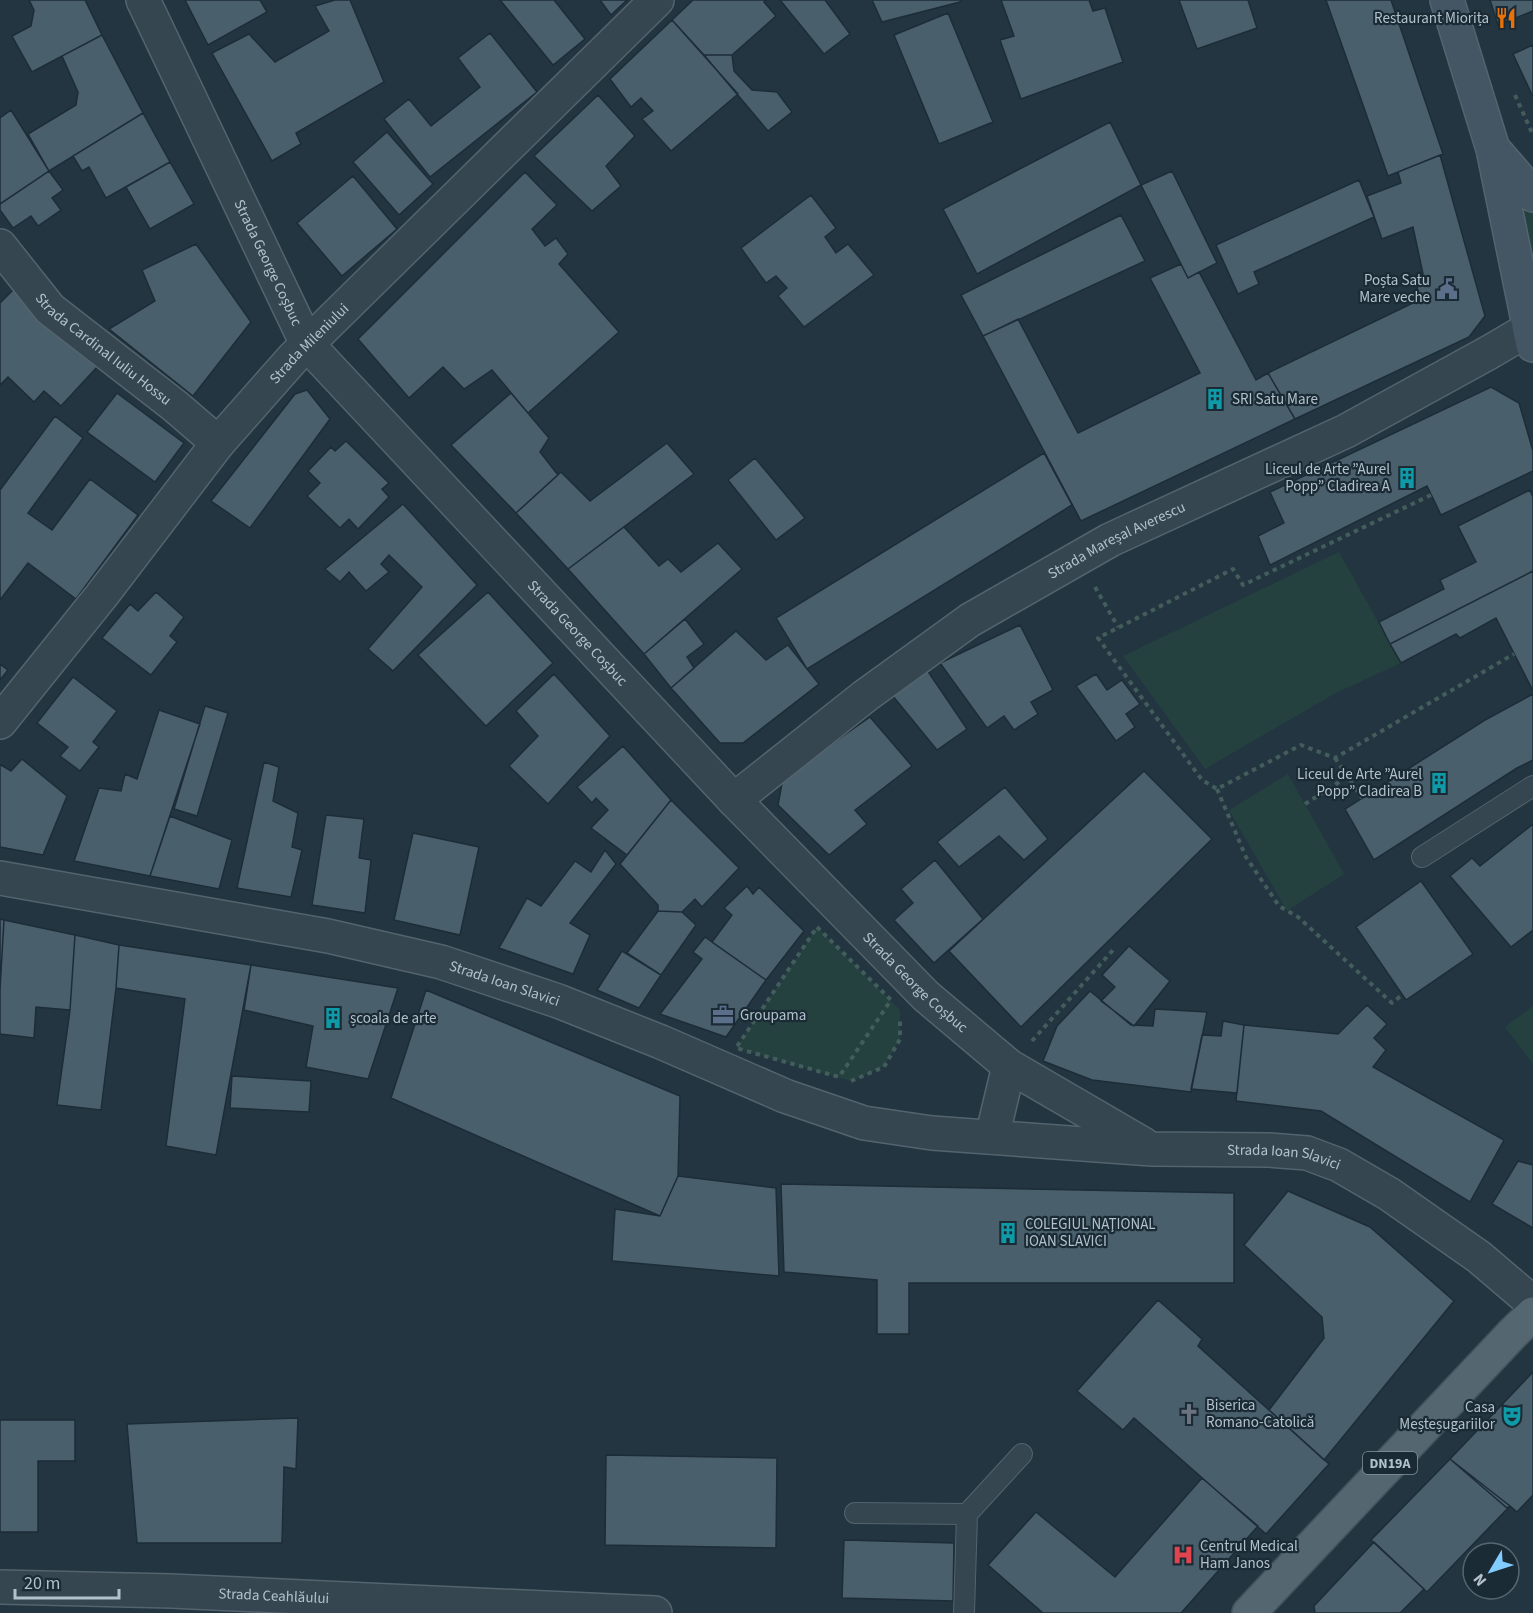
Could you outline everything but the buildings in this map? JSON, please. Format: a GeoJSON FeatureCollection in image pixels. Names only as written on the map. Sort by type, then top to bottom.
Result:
{"type":"FeatureCollection","features":[{"type":"Feature","properties":{"kind":"main road","name":"DN19A"},"geometry":{"type":"LineString","coordinates":[[1249,1613],[1533,1314]]}},
{"type":"Feature","properties":{"kind":"street","name":"Strada George Coșbuc"},"geometry":{"type":"LineString","coordinates":[[142,0],[307,345],[734,800],[926,996],[1009,1066],[1152,1149]]}},
{"type":"Feature","properties":{"kind":"street","name":"Strada Mileniului"},"geometry":{"type":"LineString","coordinates":[[0,722],[102,595],[218,444],[307,345],[657,0]]}},
{"type":"Feature","properties":{"kind":"street"},"geometry":{"type":"LineString","coordinates":[[1447,0],[1493,149],[1532,329]]}},
{"type":"Feature","properties":{"kind":"street"},"geometry":{"type":"LineString","coordinates":[[1493,149],[1533,195]]}},
{"type":"Feature","properties":{"kind":"street","name":"Strada Cardinal Iuliu Hossu"},"geometry":{"type":"LineString","coordinates":[[0,246],[50,309],[175,406],[218,444]]}},
{"type":"Feature","properties":{"kind":"street","name":"Strada Mareșal Averescu"},"geometry":{"type":"LineString","coordinates":[[734,800],[865,696],[970,620],[1110,540],[1346,430],[1532,329]]}},
{"type":"Feature","properties":{"kind":"street","name":"Strada Ioan Slavici"},"geometry":{"type":"LineString","coordinates":[[0,878],[328,936],[441,962],[558,1001],[661,1042],[785,1096],[864,1123],[933,1134],[1152,1149],[1269,1150],[1307,1153],[1339,1165],[1389,1194],[1479,1257],[1533,1303]]}},
{"type":"Feature","properties":{"kind":"street"},"geometry":{"type":"LineString","coordinates":[[992,1137],[1009,1066]]}},
{"type":"Feature","properties":{"kind":"street","name":"Strada Ceahlăului"},"geometry":{"type":"LineString","coordinates":[[0,1587],[183,1592],[656,1613]]}},
{"type":"Feature","properties":{"kind":"lane"},"geometry":{"type":"LineString","coordinates":[[1422,857],[1533,786]]}},
{"type":"Feature","properties":{"kind":"lane"},"geometry":{"type":"LineString","coordinates":[[964,1613],[967,1514],[1023,1454]]}},
{"type":"Feature","properties":{"kind":"lane"},"geometry":{"type":"LineString","coordinates":[[855,1513],[967,1514]]}},
{"type":"Feature","properties":{"kind":"path"},"geometry":{"type":"LineString","coordinates":[[1402,994],[1392,1003],[1298,917],[1279,906],[1246,857],[1217,789],[1202,780],[1098,638],[1233,569],[1243,585],[1431,495]]}},
{"type":"Feature","properties":{"kind":"path"},"geometry":{"type":"LineString","coordinates":[[1091,581],[1118,627]]}},
{"type":"Feature","properties":{"kind":"path"},"geometry":{"type":"LineString","coordinates":[[1335,758],[1514,654]]}},
{"type":"Feature","properties":{"kind":"path"},"geometry":{"type":"LineString","coordinates":[[1217,789],[1301,745],[1335,758],[1362,798]]}},
{"type":"Feature","properties":{"kind":"path"},"geometry":{"type":"LineString","coordinates":[[1305,804],[1347,777]]}},
{"type":"Feature","properties":{"kind":"path"},"geometry":{"type":"LineString","coordinates":[[896,1005],[817,927],[736,1048],[851,1081],[884,1067],[900,1039],[900,1010]]}},
{"type":"Feature","properties":{"kind":"path"},"geometry":{"type":"LineString","coordinates":[[1009,1066],[1113,950]]}},
{"type":"Feature","properties":{"kind":"path"},"geometry":{"type":"LineString","coordinates":[[839,1077],[891,1000]]}},
{"type":"Feature","properties":{"kind":"green space"},"geometry":{"type":"Polygon","coordinates":[[[1511,188],[1533,202],[1533,271],[1511,188]]]}},
{"type":"Feature","properties":{"kind":"green space"},"geometry":{"type":"Polygon","coordinates":[[[1339,552],[1401,663],[1334,694],[1205,769],[1123,656],[1339,552]]]}},
{"type":"Feature","properties":{"kind":"green space"},"geometry":{"type":"Polygon","coordinates":[[[1288,774],[1344,874],[1287,911],[1229,810],[1288,774]]]}},
{"type":"Feature","properties":{"kind":"green space"},"geometry":{"type":"Polygon","coordinates":[[[817,927],[900,1010],[900,1039],[884,1067],[851,1081],[736,1048],[817,927]]]}},
{"type":"Feature","properties":{"kind":"green space"},"geometry":{"type":"Polygon","coordinates":[[[1533,1006],[1533,1064],[1505,1027],[1533,1006]]]}},
{"type":"Feature","properties":{"kind":"place","name":"Restaurant Miorița"},"geometry":{"type":"Point","coordinates":[1506,18]}},
{"type":"Feature","properties":{"kind":"place","name":"Poșta Satu Mare veche"},"geometry":{"type":"Point","coordinates":[1447,289]}},
{"type":"Feature","properties":{"kind":"place","name":"SRI Satu Mare"},"geometry":{"type":"Point","coordinates":[1215,399]}},
{"type":"Feature","properties":{"kind":"place","name":"Liceul de Arte ”Aurel Popp” Cladirea A"},"geometry":{"type":"Point","coordinates":[1407,478]}},
{"type":"Feature","properties":{"kind":"place","name":"Liceul de Arte ”Aurel Popp” Cladirea B"},"geometry":{"type":"Point","coordinates":[1439,783]}},
{"type":"Feature","properties":{"kind":"place","name":"Groupama"},"geometry":{"type":"Point","coordinates":[723,1015]}},
{"type":"Feature","properties":{"kind":"place","name":"școala de arte"},"geometry":{"type":"Point","coordinates":[333,1018]}},
{"type":"Feature","properties":{"kind":"place","name":"COLEGIUL NAŢIONAL IOAN SLAVICI"},"geometry":{"type":"Point","coordinates":[1008,1233]}},
{"type":"Feature","properties":{"kind":"place","name":"Biserica Romano-Catolică"},"geometry":{"type":"Point","coordinates":[1189,1414]}},
{"type":"Feature","properties":{"kind":"place","name":"Casa Meșteșugariilor"},"geometry":{"type":"Point","coordinates":[1512,1416]}},
{"type":"Feature","properties":{"kind":"place","name":"Centrul Medical Ham Janos"},"geometry":{"type":"Point","coordinates":[1183,1555]}}]}
